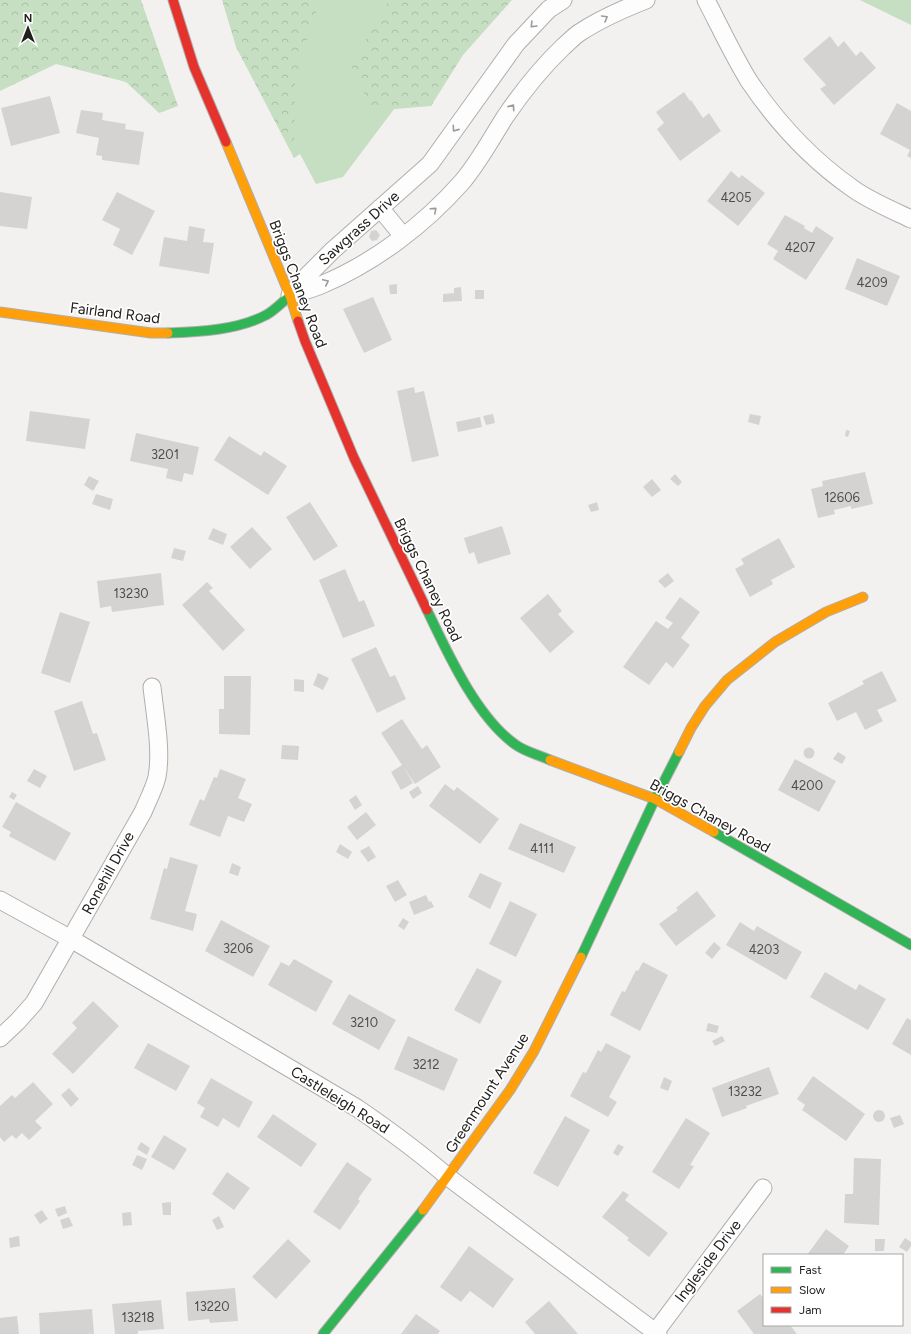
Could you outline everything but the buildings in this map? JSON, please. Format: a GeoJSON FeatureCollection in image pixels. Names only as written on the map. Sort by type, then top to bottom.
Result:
{"type":"FeatureCollection","features":[{"type":"Feature","properties":{"kind":"main road","name":"Briggs Chaney Road"},"geometry":{"type":"LineString","coordinates":[[173,0],[194,67],[290,296],[305,341],[354,458],[451,659],[480,706],[502,734],[517,746],[552,761],[655,799],[911,945]]}},
{"type":"Feature","properties":{"kind":"main road","name":"Fairland Road"},"geometry":{"type":"LineString","coordinates":[[0,312],[151,334],[191,332],[239,325],[266,315],[290,296]]}},
{"type":"Feature","properties":{"kind":"main road","name":"Greenmount Avenue"},"geometry":{"type":"LineString","coordinates":[[322,1334],[411,1226],[448,1177],[510,1090],[534,1051],[566,988],[655,799],[691,728],[704,706],[727,680],[775,642],[826,612],[864,597]]}},
{"type":"Feature","properties":{"kind":"street","name":"Sawgrass Drive"},"geometry":{"type":"LineString","coordinates":[[290,296],[333,250],[430,164],[516,44],[549,9],[563,0]]}},
{"type":"Feature","properties":{"kind":"street","name":"Sawgrass Drive"},"geometry":{"type":"LineString","coordinates":[[290,296],[321,285],[362,264],[403,236],[438,207],[462,181],[490,143],[527,86],[552,57],[578,34],[619,10],[646,0]]}},
{"type":"Feature","properties":{"kind":"street"},"geometry":{"type":"LineString","coordinates":[[706,0],[749,81],[798,142],[824,167],[853,189],[911,219]]}},
{"type":"Feature","properties":{"kind":"street"},"geometry":{"type":"LineString","coordinates":[[380,208],[403,236]]}},
{"type":"Feature","properties":{"kind":"street","name":"Ronehill Drive"},"geometry":{"type":"LineString","coordinates":[[0,1038],[34,1003],[143,812],[154,790],[159,757],[152,687]]}},
{"type":"Feature","properties":{"kind":"street","name":"Castleleigh Road"},"geometry":{"type":"LineString","coordinates":[[0,900],[71,939],[358,1108],[394,1132],[448,1177],[656,1333]]}},
{"type":"Feature","properties":{"kind":"street","name":"Ingleside Drive"},"geometry":{"type":"LineString","coordinates":[[656,1333],[763,1188]]}},
{"type":"Feature","properties":{"kind":"green space"},"geometry":{"type":"Polygon","coordinates":[[[0,0],[141,0],[178,106],[159,113],[126,82],[56,64],[0,91],[0,0]]]}},
{"type":"Feature","properties":{"kind":"green space"},"geometry":{"type":"Polygon","coordinates":[[[222,0],[320,0],[295,79],[294,158],[236,47],[222,0]]]}},
{"type":"Feature","properties":{"kind":"green space"},"geometry":{"type":"Polygon","coordinates":[[[281,0],[487,0],[437,52],[343,177],[316,184],[300,154],[294,158],[294,142],[281,0]]]}},
{"type":"Feature","properties":{"kind":"green space"},"geometry":{"type":"Polygon","coordinates":[[[389,0],[512,0],[463,55],[431,106],[372,111],[351,65],[389,0]]]}},
{"type":"Feature","properties":{"kind":"green space"},"geometry":{"type":"Polygon","coordinates":[[[860,0],[911,0],[911,25],[860,0]]]}},
{"type":"Feature","properties":{"kind":"traffic: fast"},"geometry":{"type":"LineString","coordinates":[[168,333],[205,331],[243,324],[269,313],[290,296]]}},
{"type":"Feature","properties":{"kind":"traffic: fast"},"geometry":{"type":"LineString","coordinates":[[427,610],[464,683],[488,718],[516,745],[528,752],[550,760]]}},
{"type":"Feature","properties":{"kind":"traffic: fast"},"geometry":{"type":"LineString","coordinates":[[581,957],[655,799],[679,752]]}},
{"type":"Feature","properties":{"kind":"traffic: fast"},"geometry":{"type":"LineString","coordinates":[[714,832],[911,945]]}},
{"type":"Feature","properties":{"kind":"traffic: fast"},"geometry":{"type":"LineString","coordinates":[[323,1334],[423,1210]]}},
{"type":"Feature","properties":{"kind":"traffic: slow"},"geometry":{"type":"LineString","coordinates":[[226,142],[290,296],[298,321]]}},
{"type":"Feature","properties":{"kind":"traffic: slow"},"geometry":{"type":"LineString","coordinates":[[0,312],[151,333],[168,333]]}},
{"type":"Feature","properties":{"kind":"traffic: slow"},"geometry":{"type":"LineString","coordinates":[[679,752],[691,728],[705,706],[727,680],[775,642],[826,612],[863,597]]}},
{"type":"Feature","properties":{"kind":"traffic: slow"},"geometry":{"type":"LineString","coordinates":[[550,760],[655,799],[714,832]]}},
{"type":"Feature","properties":{"kind":"traffic: slow"},"geometry":{"type":"LineString","coordinates":[[423,1210],[510,1090],[534,1051],[581,957]]}},
{"type":"Feature","properties":{"kind":"traffic: jam"},"geometry":{"type":"LineString","coordinates":[[173,0],[194,67],[226,142]]}},
{"type":"Feature","properties":{"kind":"traffic: jam"},"geometry":{"type":"LineString","coordinates":[[298,321],[354,458],[427,610]]}}]}
